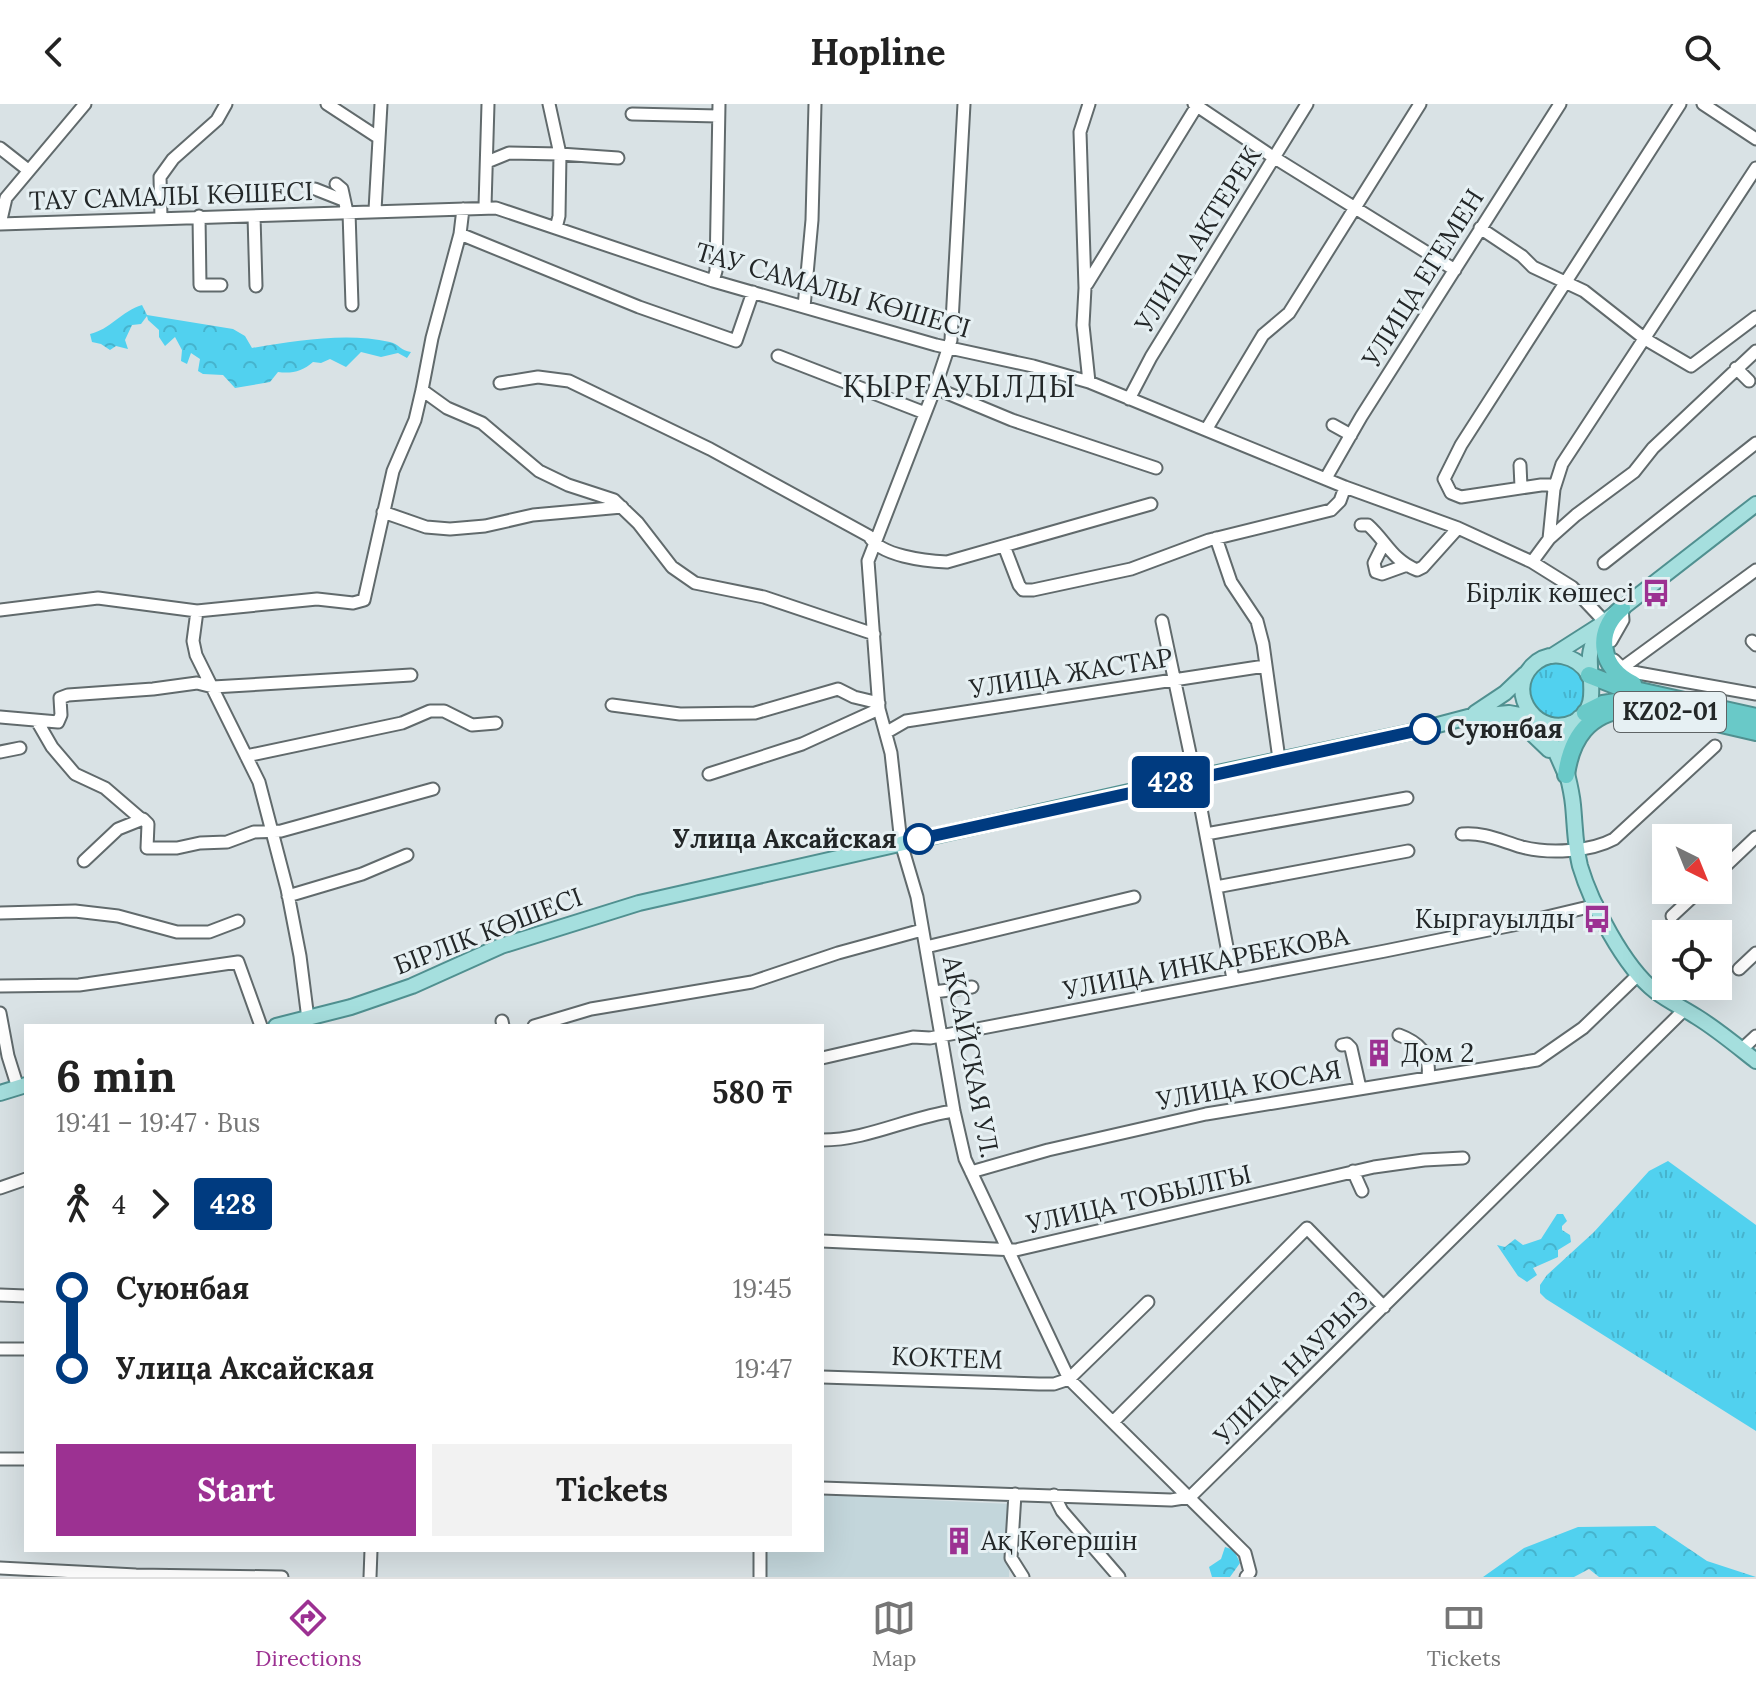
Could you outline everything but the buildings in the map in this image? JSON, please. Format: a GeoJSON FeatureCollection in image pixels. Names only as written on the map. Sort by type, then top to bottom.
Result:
{"type":"FeatureCollection","features":[{"type":"Feature","properties":{"kind":"highway"},"geometry":{"type":"LineString","coordinates":[[1622,608],[1611,618],[1606,629],[1605,654],[1619,677],[1645,691]]}},
{"type":"Feature","properties":{"kind":"highway","name":"KZ02-01"},"geometry":{"type":"LineString","coordinates":[[1589,675],[1617,686],[1756,717]]}},
{"type":"Feature","properties":{"kind":"highway","name":"KZ02-01"},"geometry":{"type":"LineString","coordinates":[[1582,715],[1603,704],[1622,701],[1756,732]]}},
{"type":"Feature","properties":{"kind":"highway"},"geometry":{"type":"LineString","coordinates":[[1566,775],[1572,746],[1584,730],[1600,717],[1619,710],[1661,710]]}},
{"type":"Feature","properties":{"kind":"main road"},"geometry":{"type":"LineString","coordinates":[[1552,656],[1598,626],[1756,504]]}},
{"type":"Feature","properties":{"kind":"main road"},"geometry":{"type":"LineString","coordinates":[[1566,775],[1564,745],[1592,695],[1590,655],[1598,626]]}},
{"type":"Feature","properties":{"kind":"main road"},"geometry":{"type":"LineString","coordinates":[[1468,717],[1505,693],[1543,658],[1561,655],[1578,662],[1589,675]]}},
{"type":"Feature","properties":{"kind":"main road"},"geometry":{"type":"LineString","coordinates":[[1529,670],[1522,685],[1522,694],[1528,709],[1547,732],[1566,775],[1573,800],[1581,868],[1623,954],[1655,991],[1756,1061]]}},
{"type":"Feature","properties":{"kind":"main road"},"geometry":{"type":"LineString","coordinates":[[1468,717],[1509,713],[1556,726],[1582,715]]}},
{"type":"Feature","properties":{"kind":"main road"},"geometry":{"type":"LineString","coordinates":[[1468,717],[1507,722],[1528,730],[1548,747],[1566,775]]}},
{"type":"Feature","properties":{"kind":"main road","name":"БІРЛІК КӨШЕСІ"},"geometry":{"type":"LineString","coordinates":[[285,1024],[412,986],[501,946],[581,919],[901,843],[1390,737],[1468,717]]}},
{"type":"Feature","properties":{"kind":"main road"},"geometry":{"type":"LineString","coordinates":[[0,1093],[22,1087]]}},
{"type":"Feature","properties":{"kind":"street"},"geometry":{"type":"LineString","coordinates":[[161,218],[160,177],[173,159],[217,120],[226,104]]}},
{"type":"Feature","properties":{"kind":"street"},"geometry":{"type":"LineString","coordinates":[[327,104],[379,138]]}},
{"type":"Feature","properties":{"kind":"street"},"geometry":{"type":"LineString","coordinates":[[375,210],[381,104]]}},
{"type":"Feature","properties":{"kind":"street"},"geometry":{"type":"LineString","coordinates":[[485,206],[488,104]]}},
{"type":"Feature","properties":{"kind":"street"},"geometry":{"type":"LineString","coordinates":[[549,104],[560,154],[556,228]]}},
{"type":"Feature","properties":{"kind":"street"},"geometry":{"type":"LineString","coordinates":[[804,307],[807,246],[812,220],[815,104]]}},
{"type":"Feature","properties":{"kind":"street","name":"АКСАЙСКАЯ УЛ."},"geometry":{"type":"LineString","coordinates":[[964,104],[949,347],[868,561],[879,706],[887,732],[901,843],[917,897],[954,1111],[971,1172],[1069,1379],[1245,1553],[1250,1572],[1246,1577]]}},
{"type":"Feature","properties":{"kind":"street","name":"УЛИЦА АКТЕРЕК"},"geometry":{"type":"LineString","coordinates":[[1129,399],[1151,357],[1307,104]]}},
{"type":"Feature","properties":{"kind":"street"},"geometry":{"type":"LineString","coordinates":[[1206,430],[1263,335],[1289,313],[1420,104]]}},
{"type":"Feature","properties":{"kind":"street","name":"УЛИЦА ЕГЕМЕН"},"geometry":{"type":"LineString","coordinates":[[1326,478],[1560,104]]}},
{"type":"Feature","properties":{"kind":"street"},"geometry":{"type":"LineString","coordinates":[[1554,489],[1550,485],[1521,487],[1461,497],[1447,488],[1444,479],[1461,445],[1568,283],[1680,104]]}},
{"type":"Feature","properties":{"kind":"street"},"geometry":{"type":"LineString","coordinates":[[1703,104],[1756,139]]}},
{"type":"Feature","properties":{"kind":"street"},"geometry":{"type":"LineString","coordinates":[[0,224],[6,198],[83,105]]}},
{"type":"Feature","properties":{"kind":"street"},"geometry":{"type":"LineString","coordinates":[[1085,288],[1091,273],[1196,105],[1455,270]]}},
{"type":"Feature","properties":{"kind":"street"},"geometry":{"type":"LineString","coordinates":[[1084,106],[1080,132],[1085,288],[1083,325],[1089,382]]}},
{"type":"Feature","properties":{"kind":"street"},"geometry":{"type":"LineString","coordinates":[[632,114],[718,110],[716,271],[713,281]]}},
{"type":"Feature","properties":{"kind":"street"},"geometry":{"type":"LineString","coordinates":[[0,148],[28,170]]}},
{"type":"Feature","properties":{"kind":"street"},"geometry":{"type":"LineString","coordinates":[[487,162],[509,153],[618,158]]}},
{"type":"Feature","properties":{"kind":"street"},"geometry":{"type":"LineString","coordinates":[[1549,539],[1554,489],[1562,464],[1756,168]]}},
{"type":"Feature","properties":{"kind":"street"},"geometry":{"type":"LineString","coordinates":[[336,184],[342,189],[346,208],[352,305]]}},
{"type":"Feature","properties":{"kind":"street"},"geometry":{"type":"LineString","coordinates":[[315,189],[346,208]]}},
{"type":"Feature","properties":{"kind":"street","name":"ТАУ САМАЛЫ КӨШЕСІ"},"geometry":{"type":"LineString","coordinates":[[0,224],[254,216],[346,208],[463,209],[485,206],[713,281],[949,347],[1013,360],[1089,382],[1345,487],[1458,528],[1532,562],[1572,587],[1598,626]]}},
{"type":"Feature","properties":{"kind":"street"},"geometry":{"type":"LineString","coordinates":[[0,610],[98,598],[197,611],[317,599],[353,603],[364,600],[393,471],[415,420],[432,338],[460,234],[463,209]]}},
{"type":"Feature","properties":{"kind":"street"},"geometry":{"type":"LineString","coordinates":[[199,216],[200,285],[221,285]]}},
{"type":"Feature","properties":{"kind":"street"},"geometry":{"type":"LineString","coordinates":[[254,216],[256,286]]}},
{"type":"Feature","properties":{"kind":"street"},"geometry":{"type":"LineString","coordinates":[[1480,228],[1533,267],[1568,283],[1602,304],[1645,339],[1691,366],[1756,317]]}},
{"type":"Feature","properties":{"kind":"street"},"geometry":{"type":"LineString","coordinates":[[460,234],[639,307],[736,341],[753,292]]}},
{"type":"Feature","properties":{"kind":"street"},"geometry":{"type":"LineString","coordinates":[[1532,562],[1549,539],[1634,472],[1653,448],[1756,351]]}},
{"type":"Feature","properties":{"kind":"street"},"geometry":{"type":"LineString","coordinates":[[778,356],[925,413]]}},
{"type":"Feature","properties":{"kind":"street"},"geometry":{"type":"LineString","coordinates":[[1736,368],[1749,381]]}},
{"type":"Feature","properties":{"kind":"street"},"geometry":{"type":"LineString","coordinates":[[500,383],[538,377],[569,381],[710,449],[869,536],[873,544],[920,561],[947,562],[1151,504]]}},
{"type":"Feature","properties":{"kind":"street"},"geometry":{"type":"LineString","coordinates":[[935,388],[1012,420],[1156,468]]}},
{"type":"Feature","properties":{"kind":"street"},"geometry":{"type":"LineString","coordinates":[[422,390],[447,408],[482,423],[539,471],[568,485],[603,495],[622,507],[672,567],[695,583],[764,597],[874,634]]}},
{"type":"Feature","properties":{"kind":"street"},"geometry":{"type":"LineString","coordinates":[[1333,425],[1351,435]]}},
{"type":"Feature","properties":{"kind":"street"},"geometry":{"type":"LineString","coordinates":[[1604,563],[1756,443]]}},
{"type":"Feature","properties":{"kind":"street"},"geometry":{"type":"LineString","coordinates":[[1520,465],[1521,487]]}},
{"type":"Feature","properties":{"kind":"street"},"geometry":{"type":"LineString","coordinates":[[1004,546],[1023,590],[1131,569],[1216,538],[1331,510],[1340,501],[1345,487]]}},
{"type":"Feature","properties":{"kind":"street"},"geometry":{"type":"LineString","coordinates":[[383,512],[426,527],[450,529],[485,526],[533,515],[622,507]]}},
{"type":"Feature","properties":{"kind":"street"},"geometry":{"type":"LineString","coordinates":[[1361,525],[1368,525],[1383,545],[1417,570],[1458,528]]}},
{"type":"Feature","properties":{"kind":"street"},"geometry":{"type":"LineString","coordinates":[[1216,538],[1231,582],[1257,621],[1279,759]]}},
{"type":"Feature","properties":{"kind":"street"},"geometry":{"type":"LineString","coordinates":[[1383,545],[1374,563],[1376,572],[1382,574],[1407,565]]}},
{"type":"Feature","properties":{"kind":"street"},"geometry":{"type":"LineString","coordinates":[[1622,668],[1756,570]]}},
{"type":"Feature","properties":{"kind":"street"},"geometry":{"type":"LineString","coordinates":[[1622,608],[1623,620],[1615,630],[1609,652],[1622,668],[1756,694]]}},
{"type":"Feature","properties":{"kind":"street"},"geometry":{"type":"LineString","coordinates":[[197,611],[194,647],[259,782],[288,896],[308,1019]]}},
{"type":"Feature","properties":{"kind":"street"},"geometry":{"type":"LineString","coordinates":[[1162,621],[1233,979]]}},
{"type":"Feature","properties":{"kind":"street","name":"УЛИЦА ЖАСТАР"},"geometry":{"type":"LineString","coordinates":[[887,732],[906,721],[1265,666]]}},
{"type":"Feature","properties":{"kind":"street"},"geometry":{"type":"LineString","coordinates":[[0,717],[58,722],[61,715],[60,698],[68,695],[197,683],[213,687],[411,675]]}},
{"type":"Feature","properties":{"kind":"street"},"geometry":{"type":"LineString","coordinates":[[612,705],[680,714],[755,713],[838,689],[879,706]]}},
{"type":"Feature","properties":{"kind":"street"},"geometry":{"type":"LineString","coordinates":[[709,774],[802,744],[879,706]]}},
{"type":"Feature","properties":{"kind":"street"},"geometry":{"type":"LineString","coordinates":[[246,756],[402,723],[430,711],[444,711],[472,725],[496,723]]}},
{"type":"Feature","properties":{"kind":"street"},"geometry":{"type":"LineString","coordinates":[[37,721],[52,747],[75,774],[105,788],[141,819],[147,820],[147,848],[227,842],[254,832],[271,832],[433,789]]}},
{"type":"Feature","properties":{"kind":"street"},"geometry":{"type":"LineString","coordinates":[[1462,834],[1478,832],[1525,848],[1599,848],[1614,839],[1715,746]]}},
{"type":"Feature","properties":{"kind":"street"},"geometry":{"type":"LineString","coordinates":[[0,752],[20,748]]}},
{"type":"Feature","properties":{"kind":"street"},"geometry":{"type":"LineString","coordinates":[[1206,834],[1407,798]]}},
{"type":"Feature","properties":{"kind":"street"},"geometry":{"type":"LineString","coordinates":[[84,861],[118,829],[141,819]]}},
{"type":"Feature","properties":{"kind":"street"},"geometry":{"type":"LineString","coordinates":[[1732,860],[1756,837]]}},
{"type":"Feature","properties":{"kind":"street"},"geometry":{"type":"LineString","coordinates":[[1216,887],[1408,851]]}},
{"type":"Feature","properties":{"kind":"street"},"geometry":{"type":"LineString","coordinates":[[288,896],[362,874],[407,855]]}},
{"type":"Feature","properties":{"kind":"street"},"geometry":{"type":"LineString","coordinates":[[926,947],[1134,897]]}},
{"type":"Feature","properties":{"kind":"street"},"geometry":{"type":"LineString","coordinates":[[1672,916],[1685,904]]}},
{"type":"Feature","properties":{"kind":"street","name":"УЛИЦА ИНКАРБЕКОВА"},"geometry":{"type":"LineString","coordinates":[[824,1058],[913,1037],[930,1038],[1385,951],[1597,905]]}},
{"type":"Feature","properties":{"kind":"street"},"geometry":{"type":"LineString","coordinates":[[0,913],[75,911],[118,916],[177,932],[209,932],[238,921]]}},
{"type":"Feature","properties":{"kind":"street"},"geometry":{"type":"LineString","coordinates":[[541,1024],[591,1009],[752,982],[922,930]]}},
{"type":"Feature","properties":{"kind":"street"},"geometry":{"type":"LineString","coordinates":[[1739,969],[1756,953]]}},
{"type":"Feature","properties":{"kind":"street"},"geometry":{"type":"LineString","coordinates":[[0,986],[79,985],[238,962],[260,1024]]}},
{"type":"Feature","properties":{"kind":"street","name":"УЛИЦА КОСАЯ"},"geometry":{"type":"LineString","coordinates":[[971,1172],[1161,1122],[1537,1060],[1583,1028],[1638,975]]}},
{"type":"Feature","properties":{"kind":"street"},"geometry":{"type":"LineString","coordinates":[[934,992],[972,987]]}},
{"type":"Feature","properties":{"kind":"street","name":"УЛИЦА НАУРЫЗ"},"geometry":{"type":"LineString","coordinates":[[1190,1497],[1684,1010]]}},
{"type":"Feature","properties":{"kind":"street"},"geometry":{"type":"LineString","coordinates":[[0,1013],[8,1056],[22,1087]]}},
{"type":"Feature","properties":{"kind":"street"},"geometry":{"type":"LineString","coordinates":[[1399,1035],[1416,1042],[1425,1052],[1428,1076]]}},
{"type":"Feature","properties":{"kind":"street"},"geometry":{"type":"LineString","coordinates":[[1741,1050],[1756,1036]]}},
{"type":"Feature","properties":{"kind":"street"},"geometry":{"type":"LineString","coordinates":[[1342,1045],[1347,1044],[1351,1048],[1361,1088],[1382,1077]]}},
{"type":"Feature","properties":{"kind":"street"},"geometry":{"type":"LineString","coordinates":[[824,1140],[901,1126],[917,1118],[954,1111]]}},
{"type":"Feature","properties":{"kind":"street","name":"УЛИЦА ТОБЫЛГЫ"},"geometry":{"type":"LineString","coordinates":[[824,1241],[1009,1250],[1353,1171],[1424,1160],[1463,1158]]}},
{"type":"Feature","properties":{"kind":"street"},"geometry":{"type":"LineString","coordinates":[[1353,1171],[1362,1191]]}},
{"type":"Feature","properties":{"kind":"street"},"geometry":{"type":"LineString","coordinates":[[0,1188],[24,1180]]}},
{"type":"Feature","properties":{"kind":"street"},"geometry":{"type":"LineString","coordinates":[[990,1248],[997,1241],[996,1223]]}},
{"type":"Feature","properties":{"kind":"street"},"geometry":{"type":"LineString","coordinates":[[1113,1422],[1307,1228],[1384,1307]]}},
{"type":"Feature","properties":{"kind":"street"},"geometry":{"type":"LineString","coordinates":[[0,1295],[24,1296]]}},
{"type":"Feature","properties":{"kind":"street"},"geometry":{"type":"LineString","coordinates":[[1069,1379],[1148,1302]]}},
{"type":"Feature","properties":{"kind":"street"},"geometry":{"type":"LineString","coordinates":[[0,1349],[24,1349]]}},
{"type":"Feature","properties":{"kind":"street","name":"КОКТЕМ"},"geometry":{"type":"LineString","coordinates":[[824,1377],[1039,1384],[1054,1384],[1069,1379]]}},
{"type":"Feature","properties":{"kind":"street"},"geometry":{"type":"LineString","coordinates":[[0,1459],[24,1459]]}},
{"type":"Feature","properties":{"kind":"street"},"geometry":{"type":"LineString","coordinates":[[824,1488],[1171,1500],[1190,1497]]}},
{"type":"Feature","properties":{"kind":"street"},"geometry":{"type":"LineString","coordinates":[[1015,1494],[1011,1558],[1022,1577]]}},
{"type":"Feature","properties":{"kind":"street"},"geometry":{"type":"LineString","coordinates":[[1054,1495],[1062,1511],[1119,1577]]}},
{"type":"Feature","properties":{"kind":"street"},"geometry":{"type":"LineString","coordinates":[[370,1577],[371,1552]]}},
{"type":"Feature","properties":{"kind":"street"},"geometry":{"type":"LineString","coordinates":[[760,1552],[760,1577]]}},
{"type":"Feature","properties":{"kind":"street"},"geometry":{"type":"LineString","coordinates":[[0,1568],[136,1575],[282,1577]]}},
{"type":"Feature","properties":{"kind":"shaded area"},"geometry":{"type":"Polygon","coordinates":[[[824,1495],[1011,1504],[1009,1577],[764,1577],[765,1552],[824,1552],[824,1495]]]}},
{"type":"Feature","properties":{"kind":"green space"},"geometry":{"type":"Polygon","coordinates":[[[142,305],[147,315],[233,329],[245,336],[252,348],[356,338],[390,342],[411,352],[407,358],[398,353],[381,357],[361,352],[346,367],[330,359],[313,362],[297,371],[278,372],[270,382],[235,388],[223,375],[198,371],[200,359],[191,353],[187,364],[181,361],[182,350],[175,337],[165,346],[159,337],[159,330],[147,316],[141,324],[132,325],[125,340],[128,349],[116,346],[110,350],[92,342],[90,334],[142,305]]]}},
{"type":"Feature","properties":{"kind":"green space"},"geometry":{"type":"Polygon","coordinates":[[[1558,663],[1578,671],[1586,691],[1578,711],[1558,719],[1538,711],[1530,691],[1538,671],[1558,663]]]}},
{"type":"Feature","properties":{"kind":"green space"},"geometry":{"type":"Polygon","coordinates":[[[1668,1161],[1756,1225],[1756,1431],[1540,1293],[1540,1285],[1547,1275],[1594,1232],[1649,1171],[1668,1161]]]}},
{"type":"Feature","properties":{"kind":"green space"},"geometry":{"type":"Polygon","coordinates":[[[1557,1214],[1563,1214],[1567,1221],[1562,1230],[1570,1235],[1571,1242],[1558,1250],[1558,1257],[1533,1268],[1537,1275],[1527,1282],[1518,1276],[1497,1245],[1505,1247],[1515,1239],[1523,1245],[1541,1239],[1557,1214]]]}},
{"type":"Feature","properties":{"kind":"green space"},"geometry":{"type":"Polygon","coordinates":[[[1655,1526],[1707,1561],[1756,1577],[1599,1577],[1589,1569],[1574,1577],[1483,1577],[1524,1548],[1578,1527],[1655,1526]]]}},
{"type":"Feature","properties":{"kind":"green space"},"geometry":{"type":"Polygon","coordinates":[[[1225,1547],[1234,1550],[1240,1563],[1230,1577],[1212,1577],[1209,1567],[1221,1559],[1225,1547]]]}},
{"type":"Feature","properties":{"kind":"bus line","name":"428"},"geometry":{"type":"LineString","coordinates":[[919,839],[1425,729]]}},
{"type":"Feature","properties":{"kind":"place","name":"Бірлік көшесі"},"geometry":{"type":"Point","coordinates":[1656,593]}},
{"type":"Feature","properties":{"kind":"place","name":"Суюнбая"},"geometry":{"type":"Point","coordinates":[1425,729]}},
{"type":"Feature","properties":{"kind":"place","name":"Улица Аксайская"},"geometry":{"type":"Point","coordinates":[919,839]}},
{"type":"Feature","properties":{"kind":"place","name":"Кыргауылды"},"geometry":{"type":"Point","coordinates":[1597,919]}},
{"type":"Feature","properties":{"kind":"place","name":"Дом 2"},"geometry":{"type":"Point","coordinates":[1379,1053]}},
{"type":"Feature","properties":{"kind":"place","name":"Ақ Көгершін"},"geometry":{"type":"Point","coordinates":[959,1541]}},
{"type":"Feature","properties":{"kind":"district","name":"ҚЫРҒАУЫЛДЫ"},"geometry":{"type":"Point","coordinates":[960,387]}}]}
